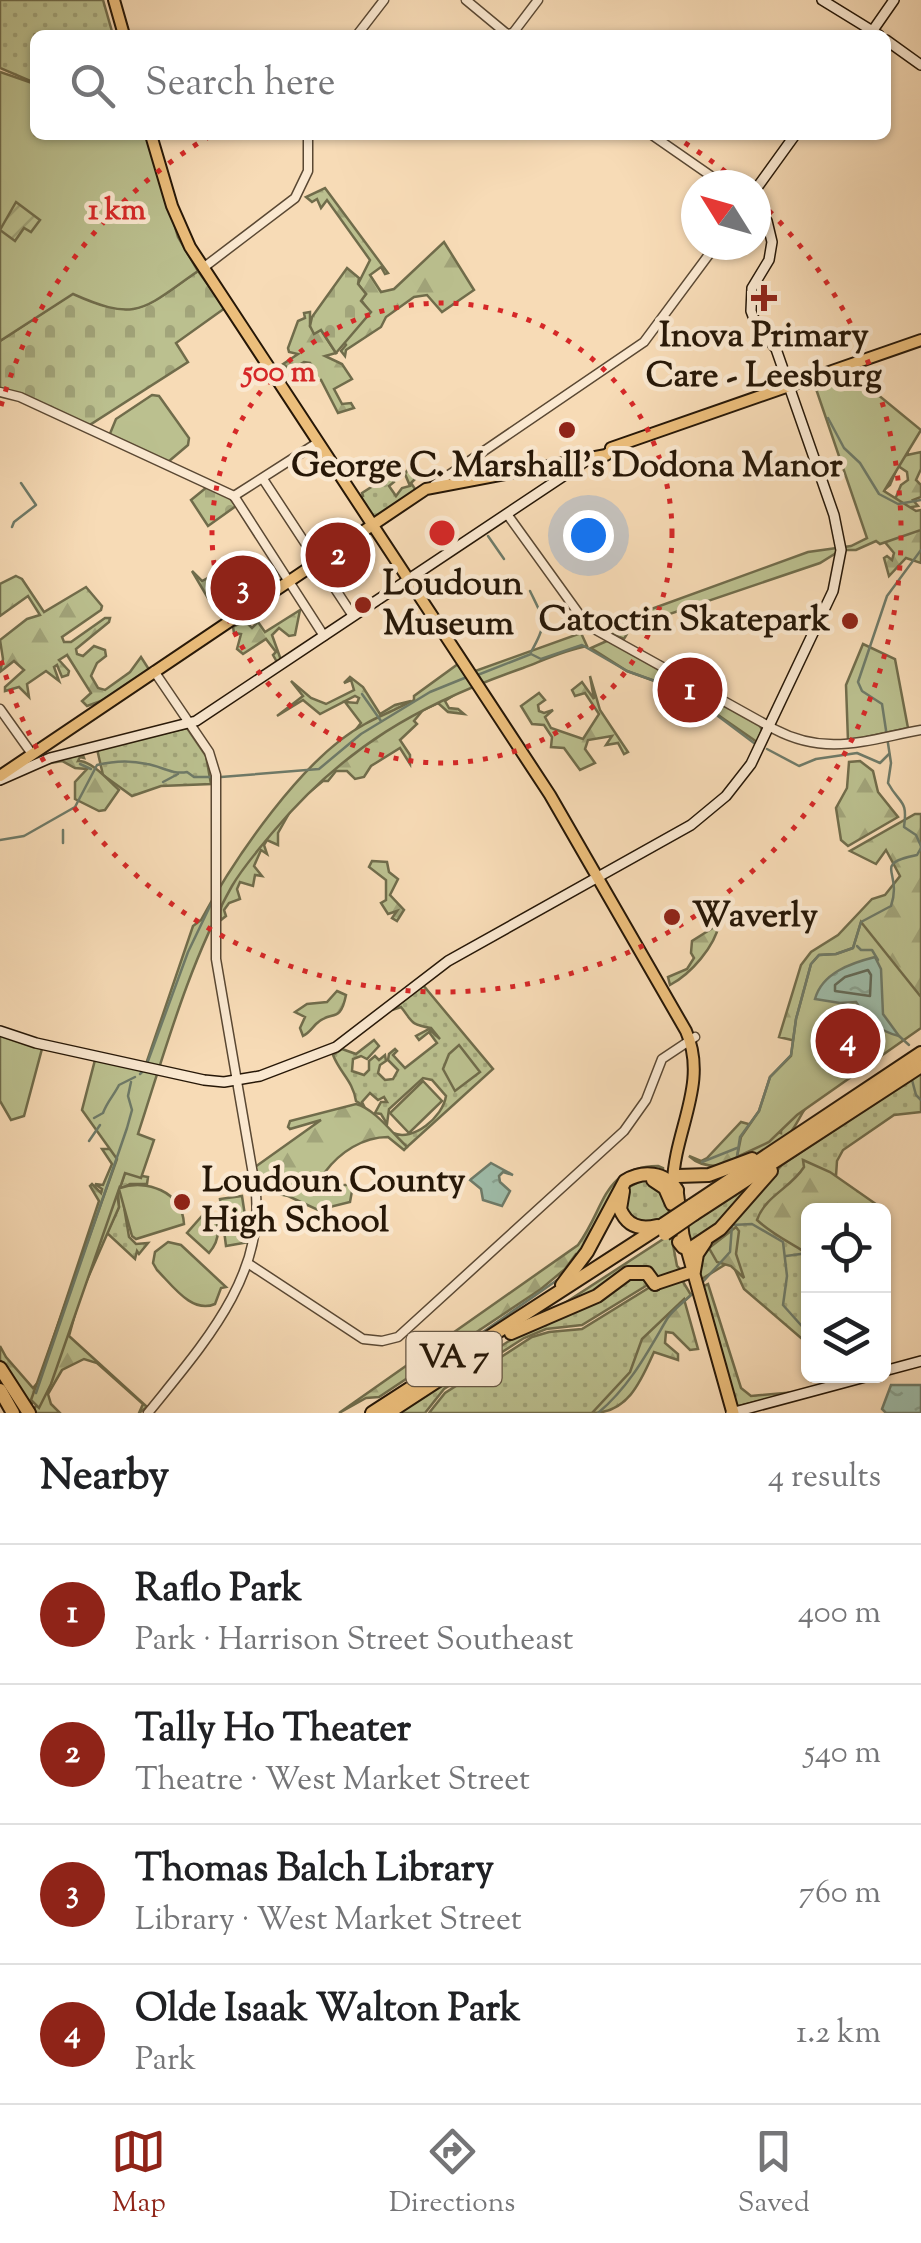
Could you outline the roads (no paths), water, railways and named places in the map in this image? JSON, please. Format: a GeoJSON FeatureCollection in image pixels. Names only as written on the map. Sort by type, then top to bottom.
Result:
{"type":"FeatureCollection","features":[{"type":"Feature","properties":{"kind":"highway"},"geometry":{"type":"LineString","coordinates":[[689,1274],[696,1254],[707,1240],[793,1145],[921,1052]]}},
{"type":"Feature","properties":{"kind":"highway"},"geometry":{"type":"LineString","coordinates":[[731,1413],[689,1274],[672,1204],[665,1188],[648,1178],[633,1181],[621,1194],[621,1212],[630,1224],[664,1229],[693,1210],[793,1145],[921,1066]]}},
{"type":"Feature","properties":{"kind":"highway"},"geometry":{"type":"LineString","coordinates":[[537,1306],[578,1266],[622,1184],[639,1174],[695,1177],[793,1145]]}},
{"type":"Feature","properties":{"kind":"highway"},"geometry":{"type":"LineString","coordinates":[[675,1178],[689,1274]]}},
{"type":"Feature","properties":{"kind":"highway","name":"VA 7"},"geometry":{"type":"LineString","coordinates":[[372,1413],[664,1229]]}},
{"type":"Feature","properties":{"kind":"highway","name":"VA 7"},"geometry":{"type":"LineString","coordinates":[[388,1413],[664,1229]]}},
{"type":"Feature","properties":{"kind":"highway"},"geometry":{"type":"LineString","coordinates":[[511,1333],[596,1296],[628,1272],[647,1273],[654,1284],[689,1274],[707,1240]]}},
{"type":"Feature","properties":{"kind":"highway"},"geometry":{"type":"LineString","coordinates":[[0,1368],[30,1413]]}},
{"type":"Feature","properties":{"kind":"highway"},"geometry":{"type":"LineString","coordinates":[[0,1390],[13,1413]]}},
{"type":"Feature","properties":{"kind":"main road"},"geometry":{"type":"LineString","coordinates":[[114,0],[123,30]]}},
{"type":"Feature","properties":{"kind":"main road"},"geometry":{"type":"LineString","coordinates":[[822,0],[867,30]]}},
{"type":"Feature","properties":{"kind":"main road"},"geometry":{"type":"LineString","coordinates":[[873,30],[891,0]]}},
{"type":"Feature","properties":{"kind":"main road"},"geometry":{"type":"LineString","coordinates":[[891,44],[921,65]]}},
{"type":"Feature","properties":{"kind":"main road"},"geometry":{"type":"LineString","coordinates":[[153,140],[178,224],[203,268],[550,796],[692,1038],[700,1060],[700,1088],[675,1178],[672,1204]]}},
{"type":"Feature","properties":{"kind":"main road"},"geometry":{"type":"LineString","coordinates":[[770,170],[791,140]]}},
{"type":"Feature","properties":{"kind":"main road"},"geometry":{"type":"LineString","coordinates":[[0,1031],[47,1046],[201,1080],[238,1081],[260,1076],[336,1047],[448,961],[691,825],[712,809],[747,770],[770,727],[834,592],[842,550],[834,515],[776,349],[754,320],[750,307],[752,288],[768,260]]}},
{"type":"Feature","properties":{"kind":"main road"},"geometry":{"type":"LineString","coordinates":[[0,778],[426,490],[440,484],[590,458],[921,340]]}},
{"type":"Feature","properties":{"kind":"main road"},"geometry":{"type":"LineString","coordinates":[[567,461],[608,451]]}},
{"type":"Feature","properties":{"kind":"main road"},"geometry":{"type":"LineString","coordinates":[[579,466],[608,451]]}},
{"type":"Feature","properties":{"kind":"main road"},"geometry":{"type":"LineString","coordinates":[[30,759],[189,724],[590,458]]}},
{"type":"Feature","properties":{"kind":"main road"},"geometry":{"type":"LineString","coordinates":[[891,1369],[921,1361]]}},
{"type":"Feature","properties":{"kind":"main road"},"geometry":{"type":"LineString","coordinates":[[731,1413],[843,1383]]}},
{"type":"Feature","properties":{"kind":"street"},"geometry":{"type":"LineString","coordinates":[[361,30],[384,0]]}},
{"type":"Feature","properties":{"kind":"street"},"geometry":{"type":"LineString","coordinates":[[466,0],[505,30]]}},
{"type":"Feature","properties":{"kind":"street"},"geometry":{"type":"LineString","coordinates":[[513,30],[538,0]]}},
{"type":"Feature","properties":{"kind":"street"},"geometry":{"type":"LineString","coordinates":[[203,268],[295,198],[308,171],[308,140]]}},
{"type":"Feature","properties":{"kind":"street"},"geometry":{"type":"LineString","coordinates":[[659,140],[702,170]]}},
{"type":"Feature","properties":{"kind":"street"},"geometry":{"type":"LineString","coordinates":[[440,484],[644,342],[705,260]]}},
{"type":"Feature","properties":{"kind":"street"},"geometry":{"type":"LineString","coordinates":[[0,392],[20,397],[234,496],[324,636]]}},
{"type":"Feature","properties":{"kind":"street"},"geometry":{"type":"LineString","coordinates":[[234,496],[316,443]]}},
{"type":"Feature","properties":{"kind":"street"},"geometry":{"type":"LineString","coordinates":[[263,479],[353,616]]}},
{"type":"Feature","properties":{"kind":"street"},"geometry":{"type":"LineString","coordinates":[[507,514],[586,625],[770,727],[798,741],[821,746],[921,730]]}},
{"type":"Feature","properties":{"kind":"street"},"geometry":{"type":"LineString","coordinates":[[148,1413],[220,1316],[249,1264],[256,1233],[257,1198],[215,942],[216,774],[211,756],[154,671]]}},
{"type":"Feature","properties":{"kind":"street"},"geometry":{"type":"LineString","coordinates":[[0,708],[30,759]]}},
{"type":"Feature","properties":{"kind":"street"},"geometry":{"type":"LineString","coordinates":[[249,1264],[356,1335],[376,1342],[403,1334],[624,1131],[646,1100],[662,1059],[692,1038]]}},
{"type":"Feature","properties":{"kind":"water"},"geometry":{"type":"Polygon","coordinates":[[[875,957],[881,969],[883,1014],[899,1036],[874,1024],[856,1002],[815,999],[831,976],[875,957]]]}},
{"type":"Feature","properties":{"kind":"water"},"geometry":{"type":"Polygon","coordinates":[[[491,1163],[513,1175],[503,1172],[499,1176],[510,1191],[502,1206],[483,1200],[481,1189],[470,1180],[491,1163]]]}},
{"type":"Feature","properties":{"kind":"water"},"geometry":{"type":"Polygon","coordinates":[[[891,1385],[921,1385],[921,1413],[886,1413],[882,1409],[891,1385]]]}},
{"type":"Feature","properties":{"kind":"waterway"},"geometry":{"type":"LineString","coordinates":[[828,418],[844,448],[860,463],[879,494],[898,504],[921,500]]}},
{"type":"Feature","properties":{"kind":"waterway"},"geometry":{"type":"LineString","coordinates":[[12,527],[36,505],[21,483]]}},
{"type":"Feature","properties":{"kind":"waterway"},"geometry":{"type":"LineString","coordinates":[[488,536],[504,559]]}},
{"type":"Feature","properties":{"kind":"waterway"},"geometry":{"type":"LineString","coordinates":[[921,550],[887,596],[858,682],[862,691],[882,704],[891,763],[888,783],[904,807],[904,827],[916,835],[921,846]]}},
{"type":"Feature","properties":{"kind":"waterway"},"geometry":{"type":"LineString","coordinates":[[530,591],[542,622],[531,652]]}},
{"type":"Feature","properties":{"kind":"waterway"},"geometry":{"type":"LineString","coordinates":[[475,676],[531,654],[541,659],[582,645],[627,671],[686,692],[754,743]]}},
{"type":"Feature","properties":{"kind":"waterway"},"geometry":{"type":"LineString","coordinates":[[221,777],[319,769],[361,734],[430,692],[467,677]]}},
{"type":"Feature","properties":{"kind":"waterway"},"geometry":{"type":"LineString","coordinates":[[362,694],[381,721]]}},
{"type":"Feature","properties":{"kind":"waterway"},"geometry":{"type":"LineString","coordinates":[[767,749],[799,766],[816,759],[857,753],[880,763],[889,754]]}},
{"type":"Feature","properties":{"kind":"waterway"},"geometry":{"type":"LineString","coordinates":[[0,840],[24,836],[75,807],[97,765],[134,762],[187,772],[194,777],[211,777]]}},
{"type":"Feature","properties":{"kind":"waterway"},"geometry":{"type":"LineString","coordinates":[[80,764],[91,769]]}},
{"type":"Feature","properties":{"kind":"waterway"},"geometry":{"type":"LineString","coordinates":[[163,782],[178,774]]}},
{"type":"Feature","properties":{"kind":"waterway"},"geometry":{"type":"LineString","coordinates":[[63,830],[63,843]]}},
{"type":"Feature","properties":{"kind":"waterway"},"geometry":{"type":"LineString","coordinates":[[737,1157],[740,1137],[759,1111],[770,1077],[791,1055],[811,964],[819,955],[853,948],[861,922],[891,906],[892,866],[917,855],[921,848]]}},
{"type":"Feature","properties":{"kind":"waterway"},"geometry":{"type":"LineString","coordinates":[[148,1061],[188,952],[211,904]]}},
{"type":"Feature","properties":{"kind":"waterway"},"geometry":{"type":"LineString","coordinates":[[857,946],[872,950],[878,960]]}},
{"type":"Feature","properties":{"kind":"waterway"},"geometry":{"type":"LineString","coordinates":[[899,1036],[909,1045]]}},
{"type":"Feature","properties":{"kind":"waterway"},"geometry":{"type":"LineString","coordinates":[[140,1074],[143,1071]]}},
{"type":"Feature","properties":{"kind":"waterway"},"geometry":{"type":"LineString","coordinates":[[94,1118],[103,1113],[119,1085],[135,1077]]}},
{"type":"Feature","properties":{"kind":"waterway"},"geometry":{"type":"LineString","coordinates":[[912,1080],[921,1100]]}},
{"type":"Feature","properties":{"kind":"waterway"},"geometry":{"type":"LineString","coordinates":[[36,1393],[127,1128],[132,1110],[128,1096],[131,1082]]}},
{"type":"Feature","properties":{"kind":"waterway"},"geometry":{"type":"LineString","coordinates":[[89,1141],[100,1125]]}},
{"type":"Feature","properties":{"kind":"waterway"},"geometry":{"type":"LineString","coordinates":[[702,1162],[737,1148]]}},
{"type":"Feature","properties":{"kind":"waterway"},"geometry":{"type":"LineString","coordinates":[[700,1285],[730,1252],[732,1225],[752,1224],[783,1242],[787,1276],[783,1305],[801,1325]]}},
{"type":"Feature","properties":{"kind":"waterway"},"geometry":{"type":"LineString","coordinates":[[786,1256],[801,1254]]}},
{"type":"Feature","properties":{"kind":"waterway"},"geometry":{"type":"LineString","coordinates":[[440,1362],[560,1278]]}},
{"type":"Feature","properties":{"kind":"waterway"},"geometry":{"type":"LineString","coordinates":[[598,1413],[629,1380],[670,1315],[695,1291]]}},
{"type":"Feature","properties":{"kind":"place","name":"Inova Primary Care - Leesburg"},"geometry":{"type":"Point","coordinates":[764,298]}},
{"type":"Feature","properties":{"kind":"place","name":"George C. Marshall's Dodona Manor"},"geometry":{"type":"Point","coordinates":[567,430]}},
{"type":"Feature","properties":{"kind":"place","name":"Tally Ho Theater"},"geometry":{"type":"Point","coordinates":[338,555]}},
{"type":"Feature","properties":{"kind":"place","name":"Thomas Balch Library"},"geometry":{"type":"Point","coordinates":[243,588]}},
{"type":"Feature","properties":{"kind":"place","name":"Loudoun Museum"},"geometry":{"type":"Point","coordinates":[363,605]}},
{"type":"Feature","properties":{"kind":"place","name":"Catoctin Skatepark"},"geometry":{"type":"Point","coordinates":[850,621]}},
{"type":"Feature","properties":{"kind":"place","name":"Raflo Park"},"geometry":{"type":"Point","coordinates":[690,690]}},
{"type":"Feature","properties":{"kind":"place","name":"Waverly"},"geometry":{"type":"Point","coordinates":[672,917]}},
{"type":"Feature","properties":{"kind":"place","name":"Olde Isaak Walton Park"},"geometry":{"type":"Point","coordinates":[848,1041]}},
{"type":"Feature","properties":{"kind":"place","name":"Loudoun County High School"},"geometry":{"type":"Point","coordinates":[182,1202]}}]}
